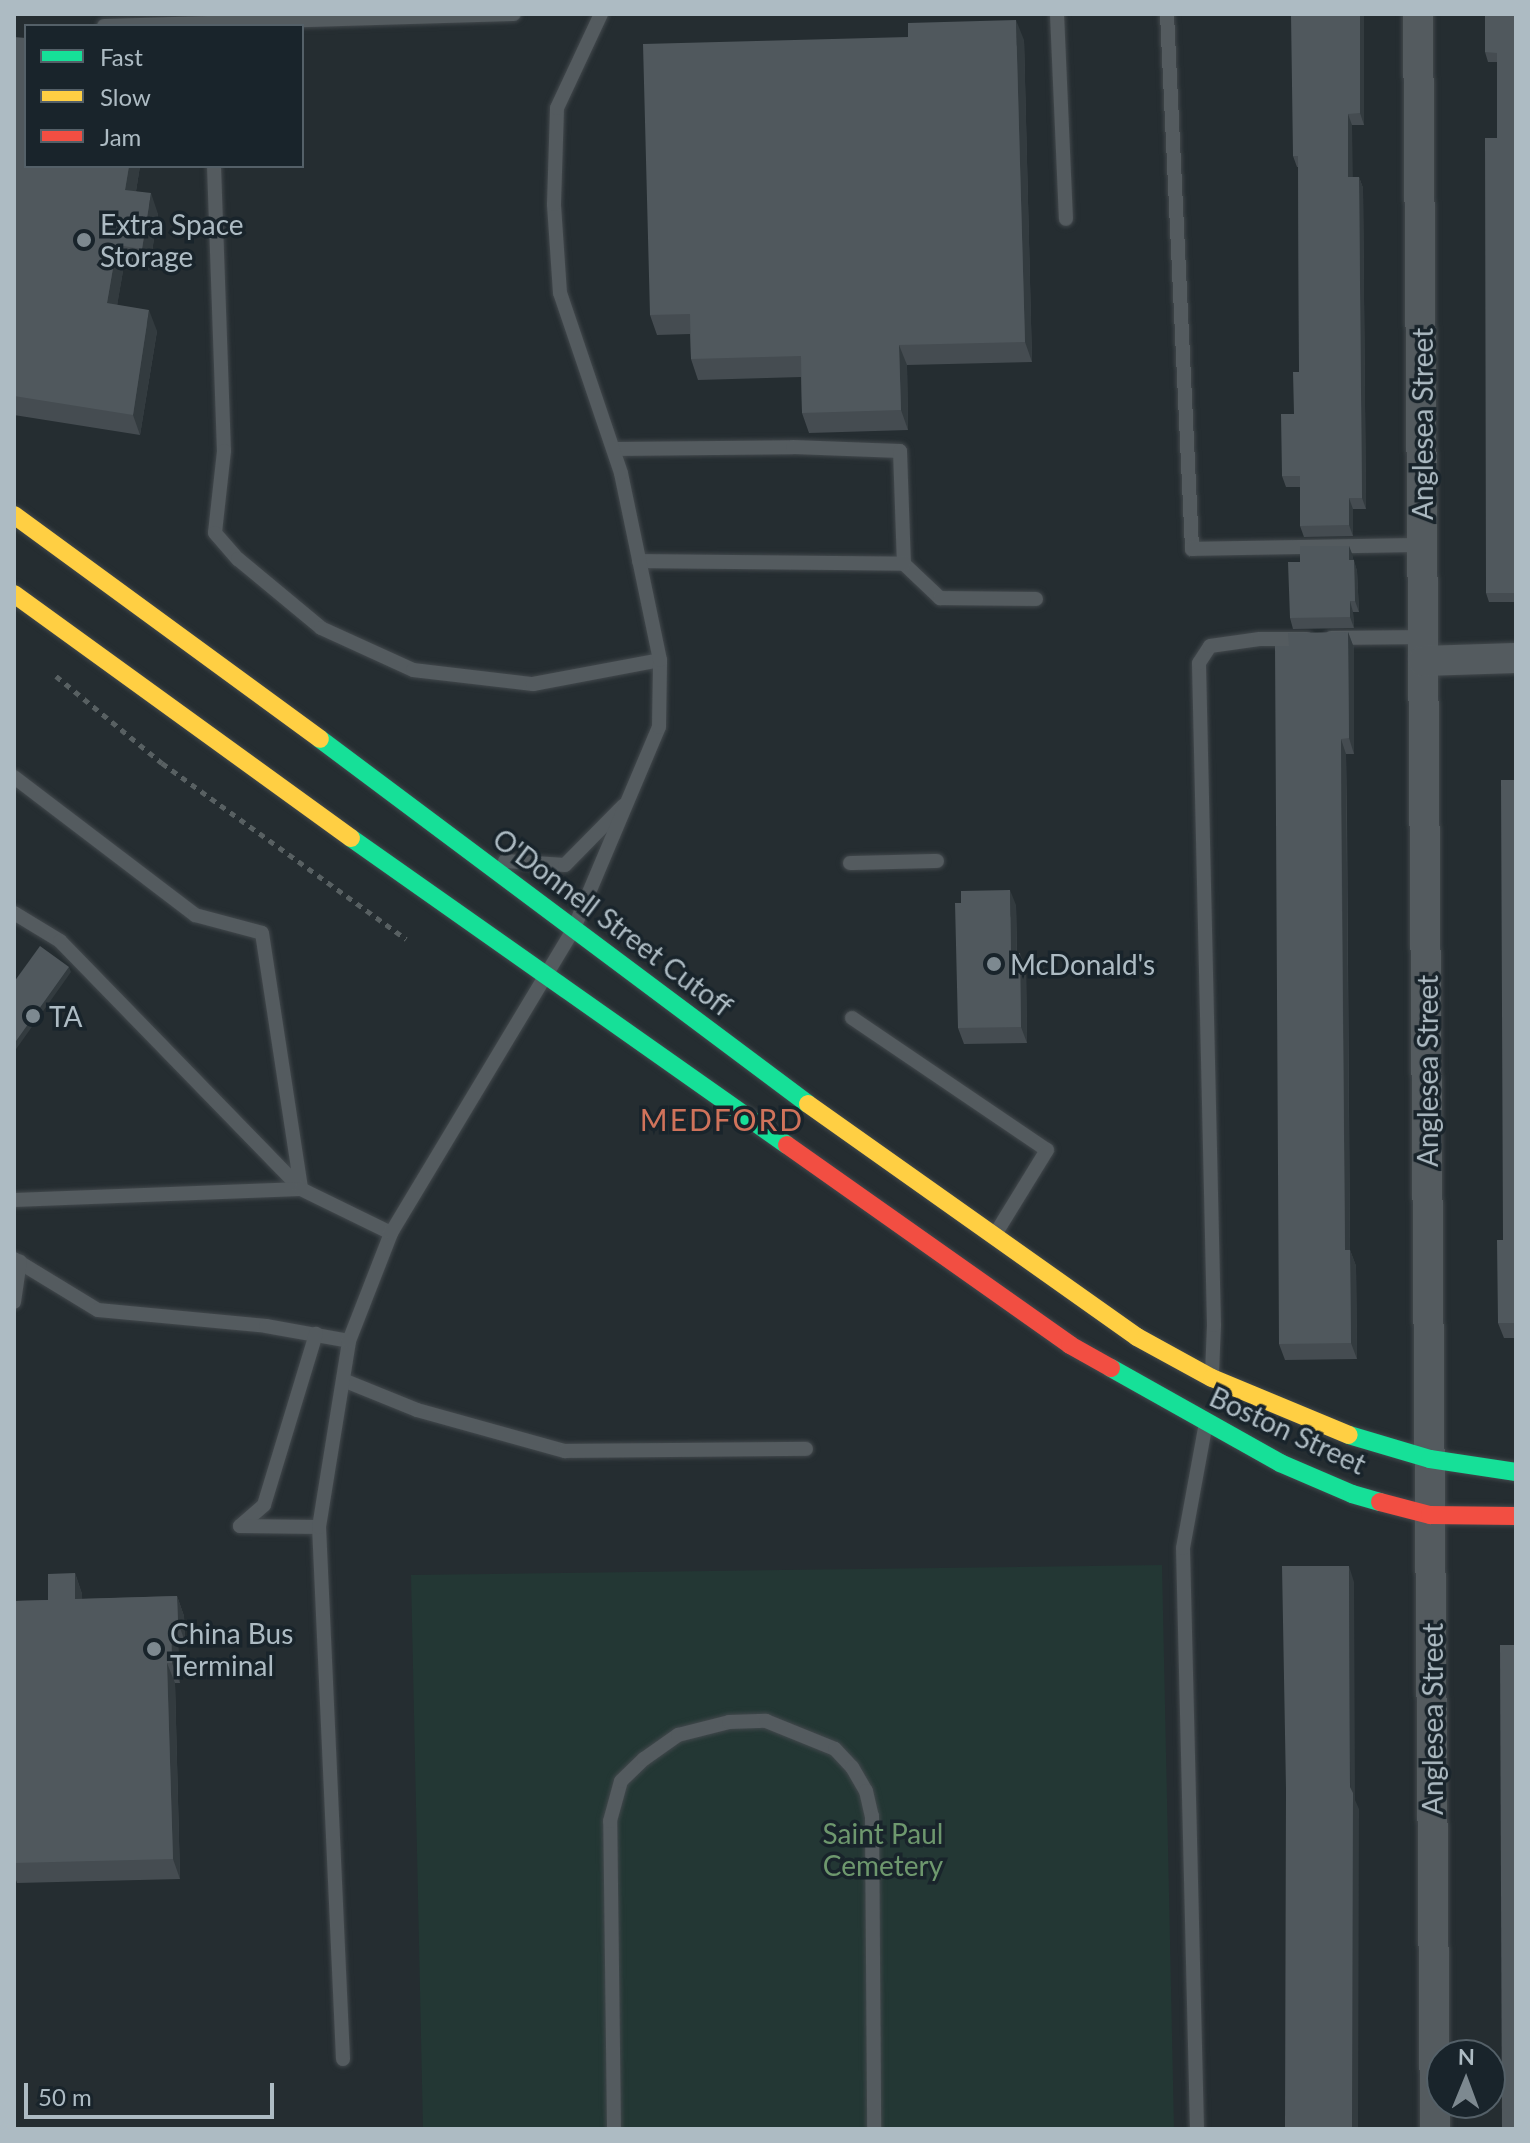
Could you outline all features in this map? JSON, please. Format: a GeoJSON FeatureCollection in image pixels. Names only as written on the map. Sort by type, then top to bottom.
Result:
{"type":"FeatureCollection","features":[{"type":"Feature","properties":{"kind":"main road","name":"O'Donnell Street Cutoff"},"geometry":{"type":"LineString","coordinates":[[14,515],[485,860],[858,1142],[1137,1337],[1185,1364]]}},
{"type":"Feature","properties":{"kind":"main road"},"geometry":{"type":"LineString","coordinates":[[14,594],[193,727],[545,976]]}},
{"type":"Feature","properties":{"kind":"main road","name":"Boston Street"},"geometry":{"type":"LineString","coordinates":[[545,976],[1070,1345],[1178,1409],[1280,1463],[1352,1494],[1430,1515],[1516,1516]]}},
{"type":"Feature","properties":{"kind":"main road","name":"Boston Street"},"geometry":{"type":"LineString","coordinates":[[1185,1364],[1298,1416],[1430,1459],[1516,1472]]}},
{"type":"Feature","properties":{"kind":"street","name":"Anglesea Street"},"geometry":{"type":"LineString","coordinates":[[1418,14],[1435,2129]]}},
{"type":"Feature","properties":{"kind":"street"},"geometry":{"type":"LineString","coordinates":[[1423,649],[1516,658]]}},
{"type":"Feature","properties":{"kind":"lane"},"geometry":{"type":"LineString","coordinates":[[202,24],[514,14]]}},
{"type":"Feature","properties":{"kind":"lane"},"geometry":{"type":"LineString","coordinates":[[343,2059],[319,1527],[349,1341],[391,1233],[574,928],[659,727],[660,660],[614,449],[560,293],[554,204],[557,108],[601,14]]}},
{"type":"Feature","properties":{"kind":"lane"},"geometry":{"type":"LineString","coordinates":[[1057,14],[1066,219]]}},
{"type":"Feature","properties":{"kind":"lane"},"geometry":{"type":"LineString","coordinates":[[1167,14],[1192,549],[1423,545]]}},
{"type":"Feature","properties":{"kind":"lane"},"geometry":{"type":"LineString","coordinates":[[214,168],[224,451],[215,533],[238,559],[321,628],[413,670],[533,684],[660,660]]}},
{"type":"Feature","properties":{"kind":"lane"},"geometry":{"type":"LineString","coordinates":[[614,449],[793,447],[900,451],[904,564]]}},
{"type":"Feature","properties":{"kind":"lane"},"geometry":{"type":"LineString","coordinates":[[639,561],[904,564],[940,598],[1036,599]]}},
{"type":"Feature","properties":{"kind":"lane"},"geometry":{"type":"LineString","coordinates":[[1212,1378],[1214,1325],[1199,663],[1210,646],[1260,639],[1423,649]]}},
{"type":"Feature","properties":{"kind":"lane"},"geometry":{"type":"LineString","coordinates":[[14,777],[195,915],[262,933],[301,1189]]}},
{"type":"Feature","properties":{"kind":"lane"},"geometry":{"type":"LineString","coordinates":[[485,860],[565,865],[632,797]]}},
{"type":"Feature","properties":{"kind":"lane"},"geometry":{"type":"LineString","coordinates":[[850,863],[937,861]]}},
{"type":"Feature","properties":{"kind":"lane"},"geometry":{"type":"LineString","coordinates":[[14,913],[60,941],[301,1189],[391,1233]]}},
{"type":"Feature","properties":{"kind":"lane"},"geometry":{"type":"LineString","coordinates":[[852,1018],[1047,1150],[993,1236]]}},
{"type":"Feature","properties":{"kind":"lane"},"geometry":{"type":"LineString","coordinates":[[14,1200],[301,1189]]}},
{"type":"Feature","properties":{"kind":"lane"},"geometry":{"type":"LineString","coordinates":[[14,1302],[17,1260],[98,1310],[266,1326],[349,1341]]}},
{"type":"Feature","properties":{"kind":"lane"},"geometry":{"type":"LineString","coordinates":[[316,1334],[264,1505],[240,1526],[319,1527]]}},
{"type":"Feature","properties":{"kind":"lane"},"geometry":{"type":"LineString","coordinates":[[343,1380],[417,1410],[565,1451],[806,1449]]}},
{"type":"Feature","properties":{"kind":"lane"},"geometry":{"type":"LineString","coordinates":[[1197,2129],[1183,1548],[1206,1424]]}},
{"type":"Feature","properties":{"kind":"lane"},"geometry":{"type":"LineString","coordinates":[[614,2129],[610,1821],[621,1781],[644,1759],[678,1735],[729,1722],[766,1721],[835,1749],[852,1767],[866,1791],[872,1816],[874,2129]]}},
{"type":"Feature","properties":{"kind":"path"},"geometry":{"type":"LineString","coordinates":[[48,669],[162,763],[406,939]]}},
{"type":"Feature","properties":{"kind":"green space","name":"Saint Paul Cemetery"},"geometry":{"type":"Polygon","coordinates":[[[1162,1565],[1174,2129],[423,2129],[411,1575],[1162,1565]]]}},
{"type":"Feature","properties":{"kind":"building"},"geometry":{"type":"Polygon","coordinates":[[[1291,14],[1360,14],[1360,113],[1348,114],[1348,177],[1359,177],[1362,498],[1349,498],[1349,525],[1300,526],[1300,476],[1282,476],[1281,414],[1294,414],[1293,372],[1299,372],[1298,156],[1293,156],[1291,14]]]}},
{"type":"Feature","properties":{"kind":"building"},"geometry":{"type":"Polygon","coordinates":[[[1485,14],[1516,14],[1516,593],[1486,593],[1485,138],[1497,138],[1497,53],[1485,52],[1485,14]]]}},
{"type":"Feature","properties":{"kind":"building"},"geometry":{"type":"Polygon","coordinates":[[[1016,20],[1025,342],[899,345],[901,410],[802,413],[801,356],[691,359],[690,314],[650,315],[643,44],[908,37],[908,23],[1016,20]]]}},
{"type":"Feature","properties":{"kind":"building","name":"Extra Space Storage"},"geometry":{"type":"Polygon","coordinates":[[[14,37],[24,38],[24,168],[129,168],[125,190],[151,193],[142,249],[117,245],[107,303],[149,310],[133,415],[14,396],[14,37]]]}},
{"type":"Feature","properties":{"kind":"building"},"geometry":{"type":"Polygon","coordinates":[[[1300,546],[1349,546],[1349,560],[1354,560],[1355,601],[1350,601],[1350,617],[1290,618],[1288,562],[1300,562],[1300,546]]]}},
{"type":"Feature","properties":{"kind":"building"},"geometry":{"type":"Polygon","coordinates":[[[1348,632],[1349,738],[1341,739],[1341,801],[1345,1250],[1350,1250],[1351,1343],[1279,1344],[1275,646],[1289,646],[1288,633],[1348,632]]]}},
{"type":"Feature","properties":{"kind":"building"},"geometry":{"type":"Polygon","coordinates":[[[1501,780],[1516,780],[1516,1323],[1498,1323],[1497,1240],[1503,1240],[1501,780]]]}},
{"type":"Feature","properties":{"kind":"building","name":"McDonald's"},"geometry":{"type":"Polygon","coordinates":[[[1010,890],[1011,953],[1020,953],[1021,1027],[958,1028],[955,903],[961,903],[961,891],[1010,890]]]}},
{"type":"Feature","properties":{"kind":"building"},"geometry":{"type":"Polygon","coordinates":[[[40,946],[69,967],[14,1044],[14,982],[40,946]]]}},
{"type":"Feature","properties":{"kind":"building"},"geometry":{"type":"Polygon","coordinates":[[[1282,1566],[1349,1566],[1350,1787],[1353,1793],[1352,2129],[1285,2129],[1286,1789],[1282,1566]]]}},
{"type":"Feature","properties":{"kind":"building"},"geometry":{"type":"Polygon","coordinates":[[[75,1573],[75,1599],[177,1596],[178,1622],[171,1623],[172,1663],[167,1663],[173,1859],[14,1863],[14,1601],[48,1600],[48,1574],[75,1573]]]}},
{"type":"Feature","properties":{"kind":"building"},"geometry":{"type":"Polygon","coordinates":[[[1500,1645],[1516,1645],[1516,2129],[1502,2129],[1502,2119],[1506,2119],[1506,2039],[1502,2039],[1500,1645]]]}},
{"type":"Feature","properties":{"kind":"traffic: fast"},"geometry":{"type":"LineString","coordinates":[[320,739],[808,1104]]}},
{"type":"Feature","properties":{"kind":"traffic: fast"},"geometry":{"type":"LineString","coordinates":[[351,838],[787,1145]]}},
{"type":"Feature","properties":{"kind":"traffic: fast"},"geometry":{"type":"LineString","coordinates":[[1111,1368],[1280,1463],[1352,1494],[1380,1502]]}},
{"type":"Feature","properties":{"kind":"traffic: fast"},"geometry":{"type":"LineString","coordinates":[[1349,1435],[1430,1459],[1516,1472]]}},
{"type":"Feature","properties":{"kind":"traffic: slow"},"geometry":{"type":"LineString","coordinates":[[14,515],[320,739]]}},
{"type":"Feature","properties":{"kind":"traffic: slow"},"geometry":{"type":"LineString","coordinates":[[14,594],[351,838]]}},
{"type":"Feature","properties":{"kind":"traffic: slow"},"geometry":{"type":"LineString","coordinates":[[808,1104],[1137,1337],[1212,1378],[1349,1435]]}},
{"type":"Feature","properties":{"kind":"traffic: jam"},"geometry":{"type":"LineString","coordinates":[[787,1145],[1070,1345],[1111,1368]]}},
{"type":"Feature","properties":{"kind":"traffic: jam"},"geometry":{"type":"LineString","coordinates":[[1380,1502],[1430,1515],[1516,1516]]}},
{"type":"Feature","properties":{"kind":"place","name":"Extra Space Storage"},"geometry":{"type":"Point","coordinates":[84,240]}},
{"type":"Feature","properties":{"kind":"place","name":"McDonald's"},"geometry":{"type":"Point","coordinates":[994,964]}},
{"type":"Feature","properties":{"kind":"place","name":"TA"},"geometry":{"type":"Point","coordinates":[33,1016]}},
{"type":"Feature","properties":{"kind":"place","name":"China Bus Terminal"},"geometry":{"type":"Point","coordinates":[154,1649]}},
{"type":"Feature","properties":{"kind":"district","name":"MEDFORD"},"geometry":{"type":"Point","coordinates":[722,1119]}}]}
